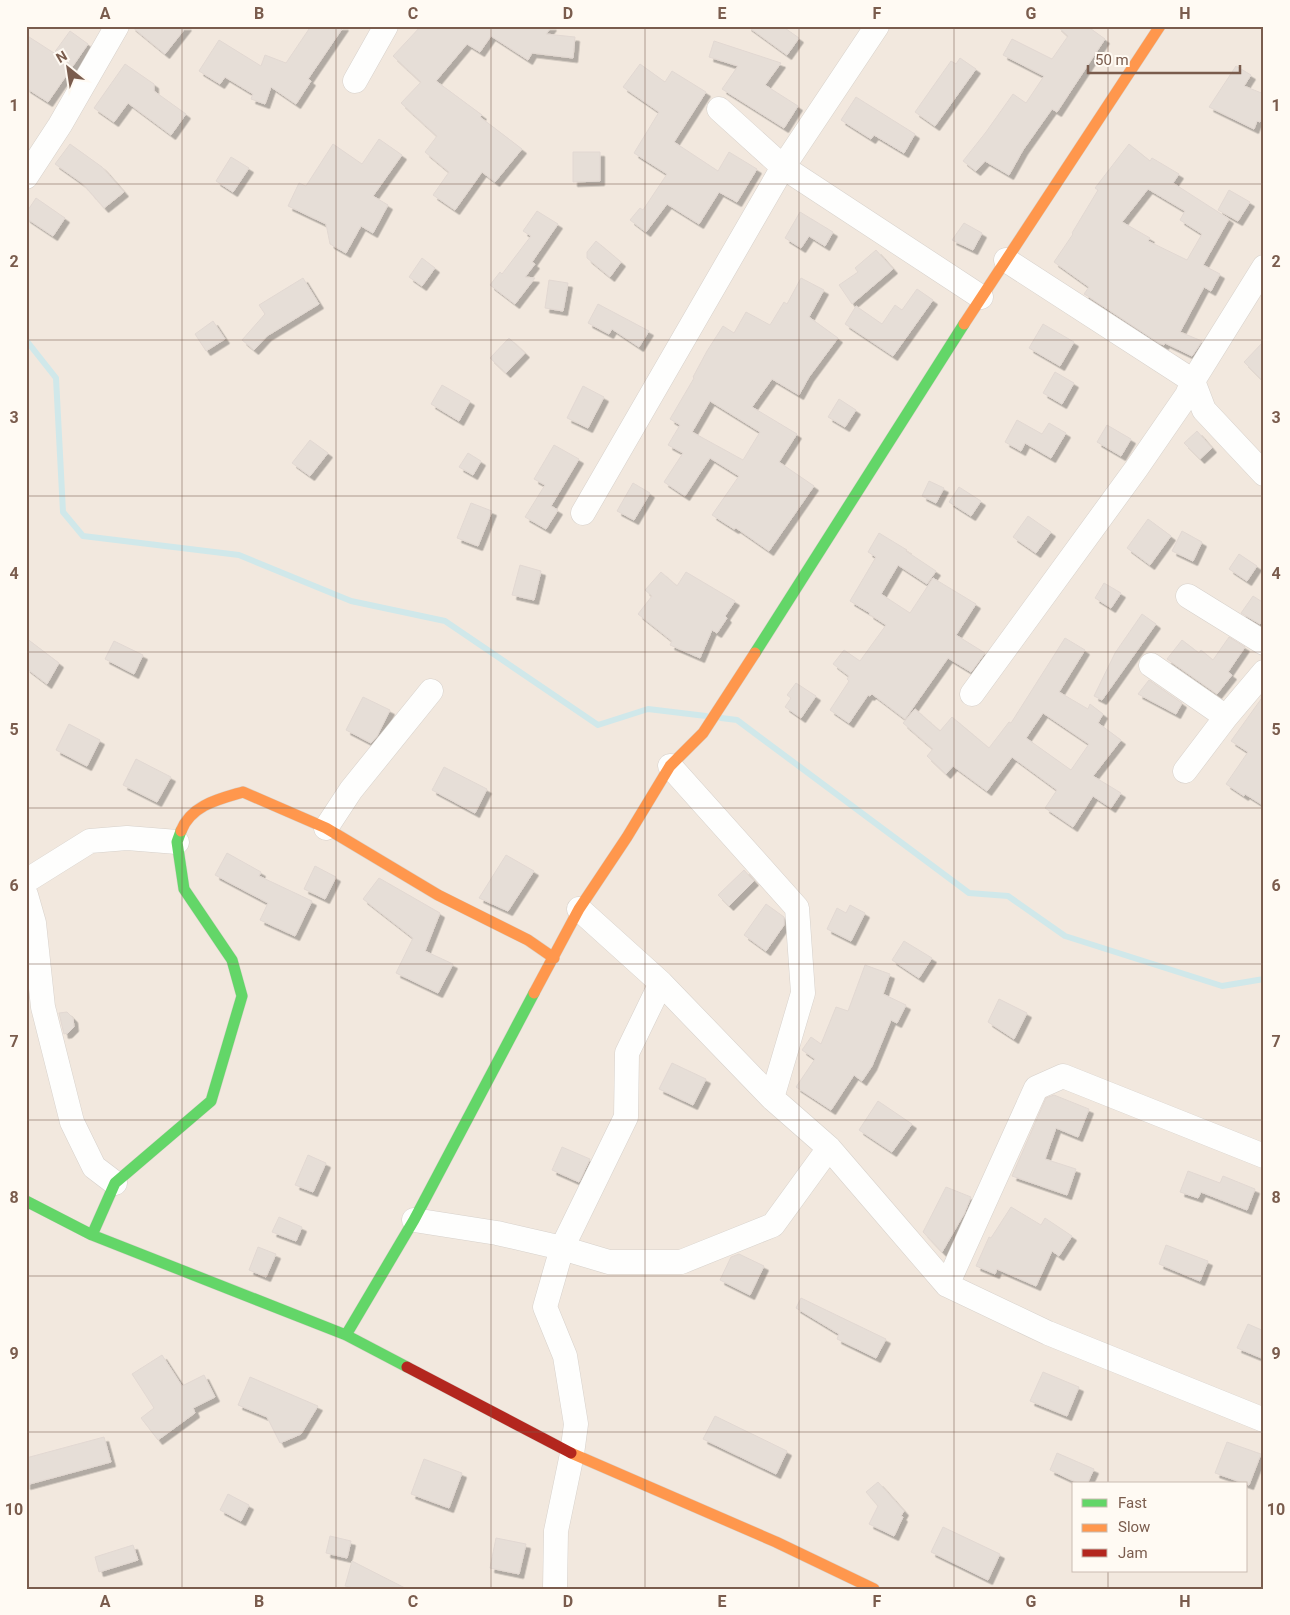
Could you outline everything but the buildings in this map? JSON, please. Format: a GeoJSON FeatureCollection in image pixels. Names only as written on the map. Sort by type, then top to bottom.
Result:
{"type":"FeatureCollection","features":[{"type":"Feature","properties":{"kind":"street"},"geometry":{"type":"LineString","coordinates":[[355,81],[386,26]]}},
{"type":"Feature","properties":{"kind":"street"},"geometry":{"type":"LineString","coordinates":[[583,512],[783,167],[877,26]]}},
{"type":"Feature","properties":{"kind":"street"},"geometry":{"type":"LineString","coordinates":[[346,1335],[414,1220],[579,909],[627,837],[670,766],[703,733],[724,702],[981,297],[1160,26]]}},
{"type":"Feature","properties":{"kind":"street"},"geometry":{"type":"LineString","coordinates":[[26,177],[60,125],[116,27]]}},
{"type":"Feature","properties":{"kind":"street"},"geometry":{"type":"LineString","coordinates":[[719,109],[783,167],[981,297]]}},
{"type":"Feature","properties":{"kind":"street"},"geometry":{"type":"LineString","coordinates":[[1006,260],[1193,381],[1204,410],[1264,474]]}},
{"type":"Feature","properties":{"kind":"street"},"geometry":{"type":"LineString","coordinates":[[972,694],[1136,469],[1187,395],[1193,381],[1261,275]]}},
{"type":"Feature","properties":{"kind":"street"},"geometry":{"type":"LineString","coordinates":[[1188,596],[1264,644]]}},
{"type":"Feature","properties":{"kind":"street"},"geometry":{"type":"LineString","coordinates":[[1151,665],[1226,718]]}},
{"type":"Feature","properties":{"kind":"street"},"geometry":{"type":"LineString","coordinates":[[1186,771],[1264,672]]}},
{"type":"Feature","properties":{"kind":"street"},"geometry":{"type":"LineString","coordinates":[[326,828],[351,790],[431,691]]}},
{"type":"Feature","properties":{"kind":"street"},"geometry":{"type":"LineString","coordinates":[[670,766],[797,908],[803,993],[772,1098]]}},
{"type":"Feature","properties":{"kind":"street"},"geometry":{"type":"LineString","coordinates":[[92,1234],[115,1183],[211,1101],[242,996],[232,960],[184,889],[177,842],[186,821],[207,803],[243,792],[326,828],[438,895],[528,940],[554,958]]}},
{"type":"Feature","properties":{"kind":"street"},"geometry":{"type":"LineString","coordinates":[[26,881],[90,841],[127,838],[177,842]]}},
{"type":"Feature","properties":{"kind":"street"},"geometry":{"type":"LineString","coordinates":[[26,894],[34,923],[43,1007],[72,1122],[94,1167],[115,1183]]}},
{"type":"Feature","properties":{"kind":"street"},"geometry":{"type":"LineString","coordinates":[[579,909],[661,983],[772,1098],[829,1148],[947,1285],[1048,1333],[1264,1420]]}},
{"type":"Feature","properties":{"kind":"street"},"geometry":{"type":"LineString","coordinates":[[555,1589],[556,1531],[572,1454],[576,1424],[565,1356],[545,1307],[562,1248],[626,1117],[627,1053],[661,983]]}},
{"type":"Feature","properties":{"kind":"street"},"geometry":{"type":"LineString","coordinates":[[947,1285],[1036,1088],[1063,1076],[1264,1156]]}},
{"type":"Feature","properties":{"kind":"street"},"geometry":{"type":"LineString","coordinates":[[414,1220],[497,1233],[562,1248],[609,1262],[681,1262],[773,1225],[829,1148]]}},
{"type":"Feature","properties":{"kind":"street"},"geometry":{"type":"LineString","coordinates":[[26,1201],[92,1234],[346,1335],[572,1454],[776,1542],[874,1589]]}},
{"type":"Feature","properties":{"kind":"shaded area"},"geometry":{"type":"Polygon","coordinates":[[[26,26],[1264,26],[1264,1589],[26,1589],[26,26]]]}},
{"type":"Feature","properties":{"kind":"waterway"},"geometry":{"type":"LineString","coordinates":[[26,340],[56,378],[63,512],[83,536],[239,555],[351,601],[445,621],[598,725],[648,709],[706,716]]}},
{"type":"Feature","properties":{"kind":"waterway"},"geometry":{"type":"LineString","coordinates":[[721,718],[737,720],[969,893],[1008,896],[1065,936],[1222,986],[1264,979]]}},
{"type":"Feature","properties":{"kind":"traffic: fast"},"geometry":{"type":"LineString","coordinates":[[755,653],[964,324]]}},
{"type":"Feature","properties":{"kind":"traffic: fast"},"geometry":{"type":"LineString","coordinates":[[92,1235],[115,1183],[211,1101],[242,996],[232,960],[184,889],[177,842],[181,831]]}},
{"type":"Feature","properties":{"kind":"traffic: fast"},"geometry":{"type":"LineString","coordinates":[[346,1335],[414,1220],[534,993]]}},
{"type":"Feature","properties":{"kind":"traffic: fast"},"geometry":{"type":"LineString","coordinates":[[26,1201],[92,1235],[346,1335],[407,1367]]}},
{"type":"Feature","properties":{"kind":"traffic: slow"},"geometry":{"type":"LineString","coordinates":[[964,324],[1160,26]]}},
{"type":"Feature","properties":{"kind":"traffic: slow"},"geometry":{"type":"LineString","coordinates":[[534,993],[579,909],[627,837],[670,766],[703,733],[755,653]]}},
{"type":"Feature","properties":{"kind":"traffic: slow"},"geometry":{"type":"LineString","coordinates":[[181,831],[186,822],[199,809],[207,804],[243,792],[326,828],[438,895],[528,940],[554,958]]}},
{"type":"Feature","properties":{"kind":"traffic: slow"},"geometry":{"type":"LineString","coordinates":[[571,1453],[776,1542],[874,1589]]}},
{"type":"Feature","properties":{"kind":"traffic: jam"},"geometry":{"type":"LineString","coordinates":[[407,1367],[571,1453]]}}]}
